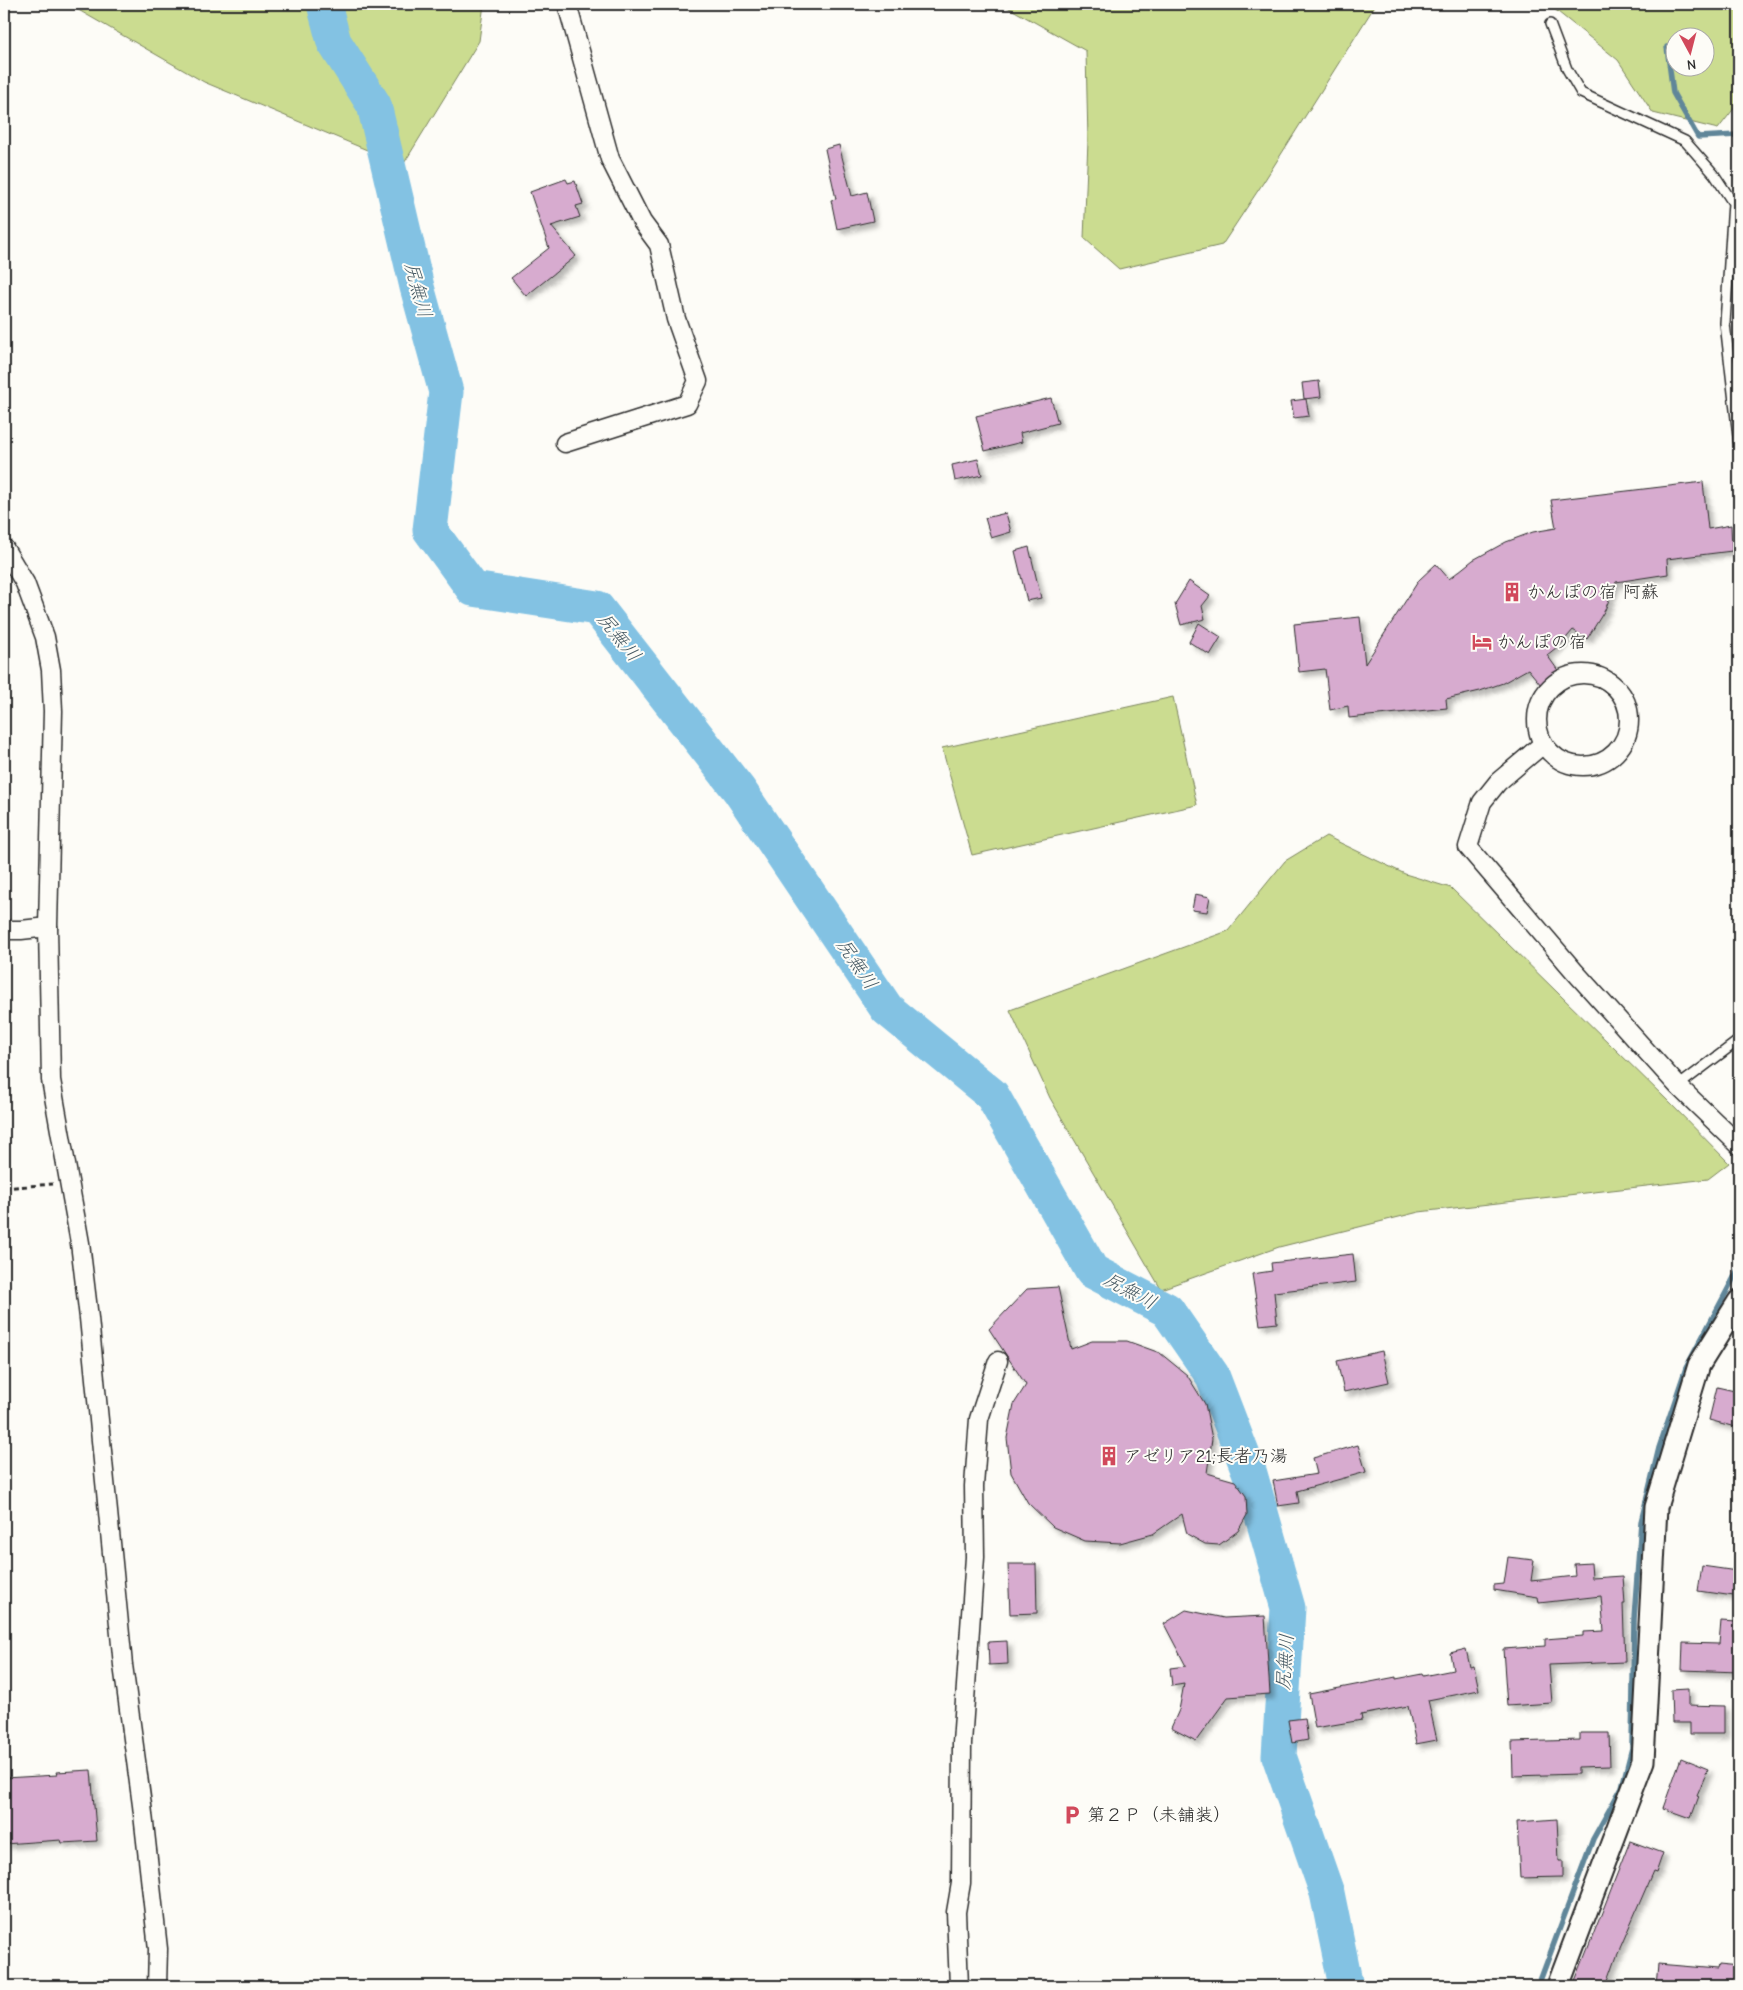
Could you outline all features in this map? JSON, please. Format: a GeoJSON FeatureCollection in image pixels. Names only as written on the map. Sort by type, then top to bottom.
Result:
{"type":"FeatureCollection","features":[{"type":"Feature","properties":{"kind":"street"},"geometry":{"type":"LineString","coordinates":[[565,443],[687,404],[698,381],[676,319],[659,245],[642,222],[610,159],[567,4]]}},
{"type":"Feature","properties":{"kind":"street"},"geometry":{"type":"LineString","coordinates":[[4,548],[26,583],[45,637],[51,670],[53,711],[48,927],[51,1080],[80,1243],[89,1318],[123,1665],[142,1805],[158,1949],[157,1986]]}},
{"type":"Feature","properties":{"kind":"street"},"geometry":{"type":"LineString","coordinates":[[1577,675],[1599,677],[1618,690],[1626,702],[1630,717],[1629,732],[1622,746],[1612,757],[1605,761],[1582,766],[1567,764],[1554,756],[1543,744],[1538,730],[1537,715],[1541,700],[1550,688],[1562,679],[1577,675]]}},
{"type":"Feature","properties":{"kind":"street"},"geometry":{"type":"LineString","coordinates":[[1543,744],[1498,782],[1482,802],[1468,847],[1575,972],[1678,1086],[1739,1145]]}},
{"type":"Feature","properties":{"kind":"street"},"geometry":{"type":"LineString","coordinates":[[4,930],[48,927]]}},
{"type":"Feature","properties":{"kind":"street"},"geometry":{"type":"LineString","coordinates":[[1558,1986],[1643,1761],[1656,1507],[1699,1365],[1739,1301]]}},
{"type":"Feature","properties":{"kind":"street"},"geometry":{"type":"LineString","coordinates":[[959,1986],[956,1912],[961,1883],[962,1743],[975,1557],[974,1486],[979,1419],[998,1361]]}},
{"type":"Feature","properties":{"kind":"lane"},"geometry":{"type":"LineString","coordinates":[[1550,24],[1567,69],[1581,93],[1685,141],[1714,174],[1733,203],[1725,323],[1739,445]]}},
{"type":"Feature","properties":{"kind":"lane"},"geometry":{"type":"LineString","coordinates":[[1678,1086],[1739,1040]]}},
{"type":"Feature","properties":{"kind":"path"},"geometry":{"type":"LineString","coordinates":[[4,1188],[70,1182]]}},
{"type":"Feature","properties":{"kind":"green space"},"geometry":{"type":"Polygon","coordinates":[[[68,4],[484,4],[479,41],[403,165],[204,82],[68,4]]]}},
{"type":"Feature","properties":{"kind":"green space"},"geometry":{"type":"Polygon","coordinates":[[[1002,4],[1376,4],[1222,245],[1119,269],[1084,238],[1088,141],[1086,51],[1002,4]]]}},
{"type":"Feature","properties":{"kind":"green space"},"geometry":{"type":"Polygon","coordinates":[[[1548,4],[1739,4],[1739,102],[1718,129],[1653,113],[1618,60],[1548,4]]]}},
{"type":"Feature","properties":{"kind":"green space"},"geometry":{"type":"Polygon","coordinates":[[[1173,697],[1197,805],[972,855],[942,748],[1173,697]]]}},
{"type":"Feature","properties":{"kind":"green space"},"geometry":{"type":"Polygon","coordinates":[[[1326,836],[1405,874],[1451,888],[1729,1163],[1708,1179],[1419,1212],[1279,1247],[1161,1289],[1050,1098],[1010,1010],[1228,931],[1285,861],[1326,836]]]}},
{"type":"Feature","properties":{"kind":"building"},"geometry":{"type":"Polygon","coordinates":[[[839,145],[852,196],[867,192],[873,221],[837,229],[831,200],[836,199],[825,149],[839,145]]]}},
{"type":"Feature","properties":{"kind":"building"},"geometry":{"type":"Polygon","coordinates":[[[566,179],[568,183],[575,181],[583,204],[576,206],[580,217],[551,226],[576,256],[526,296],[511,278],[549,248],[530,192],[566,179]]]}},
{"type":"Feature","properties":{"kind":"building"},"geometry":{"type":"Polygon","coordinates":[[[1319,381],[1321,397],[1304,399],[1302,383],[1319,381]]]}},
{"type":"Feature","properties":{"kind":"building"},"geometry":{"type":"Polygon","coordinates":[[[1051,398],[1058,423],[1020,433],[1022,442],[985,451],[976,416],[1051,398]]]}},
{"type":"Feature","properties":{"kind":"building"},"geometry":{"type":"Polygon","coordinates":[[[1306,399],[1309,416],[1294,418],[1291,401],[1306,399]]]}},
{"type":"Feature","properties":{"kind":"building"},"geometry":{"type":"Polygon","coordinates":[[[978,459],[982,475],[955,481],[952,465],[978,459]]]}},
{"type":"Feature","properties":{"kind":"building","name":"かんぽの宿 阿蘇"},"geometry":{"type":"Polygon","coordinates":[[[1703,482],[1708,529],[1731,525],[1732,551],[1667,559],[1668,574],[1616,582],[1605,610],[1587,639],[1573,630],[1561,644],[1547,655],[1562,676],[1545,690],[1528,669],[1503,683],[1446,699],[1447,708],[1349,718],[1348,706],[1330,710],[1325,669],[1299,672],[1294,624],[1360,617],[1365,664],[1419,580],[1436,564],[1449,579],[1473,560],[1506,542],[1533,532],[1556,528],[1551,500],[1703,482]]]}},
{"type":"Feature","properties":{"kind":"building"},"geometry":{"type":"Polygon","coordinates":[[[1006,513],[1011,532],[991,538],[985,518],[1006,513]]]}},
{"type":"Feature","properties":{"kind":"building"},"geometry":{"type":"Polygon","coordinates":[[[1029,547],[1041,598],[1027,601],[1015,551],[1029,547]]]}},
{"type":"Feature","properties":{"kind":"building"},"geometry":{"type":"Polygon","coordinates":[[[1189,581],[1210,596],[1202,606],[1205,619],[1181,625],[1175,604],[1189,581]]]}},
{"type":"Feature","properties":{"kind":"building"},"geometry":{"type":"Polygon","coordinates":[[[1199,623],[1221,637],[1210,655],[1189,642],[1199,623]]]}},
{"type":"Feature","properties":{"kind":"building"},"geometry":{"type":"Polygon","coordinates":[[[1195,894],[1210,897],[1207,912],[1192,910],[1195,894]]]}},
{"type":"Feature","properties":{"kind":"building"},"geometry":{"type":"Polygon","coordinates":[[[1353,1254],[1356,1282],[1274,1292],[1277,1323],[1260,1325],[1252,1274],[1272,1271],[1271,1263],[1353,1254]]]}},
{"type":"Feature","properties":{"kind":"building","name":"アゼリア21;長者乃湯"},"geometry":{"type":"Polygon","coordinates":[[[1058,1287],[1071,1349],[1092,1341],[1127,1341],[1160,1353],[1187,1375],[1205,1404],[1212,1439],[1207,1473],[1235,1481],[1246,1496],[1247,1515],[1238,1531],[1219,1545],[1205,1544],[1187,1534],[1182,1514],[1153,1534],[1120,1543],[1085,1541],[1053,1527],[1028,1503],[1011,1473],[1007,1438],[1014,1404],[1026,1385],[989,1329],[1027,1289],[1058,1287]]]}},
{"type":"Feature","properties":{"kind":"building"},"geometry":{"type":"Polygon","coordinates":[[[1382,1351],[1389,1382],[1344,1392],[1337,1361],[1382,1351]]]}},
{"type":"Feature","properties":{"kind":"building"},"geometry":{"type":"Polygon","coordinates":[[[1717,1387],[1739,1392],[1739,1428],[1709,1420],[1717,1387]]]}},
{"type":"Feature","properties":{"kind":"building"},"geometry":{"type":"Polygon","coordinates":[[[1358,1445],[1366,1472],[1297,1491],[1299,1503],[1278,1506],[1273,1481],[1317,1474],[1313,1458],[1358,1445]]]}},
{"type":"Feature","properties":{"kind":"building"},"geometry":{"type":"Polygon","coordinates":[[[1508,1557],[1534,1560],[1531,1581],[1575,1576],[1574,1564],[1591,1563],[1592,1578],[1623,1576],[1625,1662],[1549,1665],[1552,1703],[1507,1706],[1503,1649],[1545,1646],[1545,1639],[1583,1636],[1583,1632],[1604,1631],[1601,1596],[1539,1603],[1538,1597],[1494,1590],[1494,1585],[1504,1584],[1508,1557]]]}},
{"type":"Feature","properties":{"kind":"building"},"geometry":{"type":"Polygon","coordinates":[[[1008,1564],[1036,1564],[1037,1613],[1010,1614],[1008,1564]]]}},
{"type":"Feature","properties":{"kind":"building"},"geometry":{"type":"Polygon","coordinates":[[[1702,1566],[1737,1571],[1734,1596],[1698,1591],[1702,1566]]]}},
{"type":"Feature","properties":{"kind":"building"},"geometry":{"type":"Polygon","coordinates":[[[1186,1610],[1224,1618],[1265,1616],[1270,1694],[1228,1697],[1196,1741],[1171,1728],[1179,1710],[1184,1684],[1172,1686],[1170,1668],[1186,1666],[1164,1624],[1186,1610]]]}},
{"type":"Feature","properties":{"kind":"building"},"geometry":{"type":"Polygon","coordinates":[[[1721,1621],[1736,1622],[1735,1639],[1739,1640],[1739,1672],[1682,1670],[1683,1643],[1719,1644],[1721,1621]]]}},
{"type":"Feature","properties":{"kind":"building"},"geometry":{"type":"Polygon","coordinates":[[[1007,1641],[1008,1664],[989,1665],[988,1642],[1007,1641]]]}},
{"type":"Feature","properties":{"kind":"building"},"geometry":{"type":"Polygon","coordinates":[[[1466,1649],[1470,1667],[1474,1666],[1479,1690],[1428,1700],[1437,1740],[1416,1744],[1408,1706],[1361,1715],[1362,1720],[1315,1728],[1309,1694],[1396,1677],[1396,1679],[1422,1674],[1423,1676],[1453,1670],[1450,1653],[1466,1649]]]}},
{"type":"Feature","properties":{"kind":"building"},"geometry":{"type":"Polygon","coordinates":[[[1688,1689],[1688,1705],[1724,1706],[1724,1734],[1690,1734],[1690,1723],[1672,1723],[1671,1690],[1688,1689]]]}},
{"type":"Feature","properties":{"kind":"building"},"geometry":{"type":"Polygon","coordinates":[[[1305,1718],[1308,1740],[1292,1743],[1288,1720],[1305,1718]]]}},
{"type":"Feature","properties":{"kind":"building"},"geometry":{"type":"Polygon","coordinates":[[[1580,1733],[1609,1733],[1610,1766],[1578,1767],[1578,1774],[1513,1776],[1512,1742],[1580,1740],[1580,1733]]]}},
{"type":"Feature","properties":{"kind":"building"},"geometry":{"type":"Polygon","coordinates":[[[1681,1758],[1708,1769],[1697,1795],[1699,1796],[1691,1818],[1663,1808],[1681,1758]]]}},
{"type":"Feature","properties":{"kind":"building"},"geometry":{"type":"Polygon","coordinates":[[[91,1770],[97,1841],[62,1843],[61,1840],[4,1844],[4,1778],[57,1775],[56,1772],[91,1770]]]}},
{"type":"Feature","properties":{"kind":"building"},"geometry":{"type":"Polygon","coordinates":[[[1557,1819],[1559,1861],[1563,1861],[1563,1877],[1520,1878],[1517,1822],[1557,1819]]]}},
{"type":"Feature","properties":{"kind":"building"},"geometry":{"type":"Polygon","coordinates":[[[1630,1841],[1663,1853],[1656,1873],[1653,1872],[1617,1955],[1606,1986],[1573,1986],[1630,1841]]]}},
{"type":"Feature","properties":{"kind":"building"},"geometry":{"type":"Polygon","coordinates":[[[1658,1964],[1717,1969],[1718,1965],[1739,1967],[1739,1986],[1656,1986],[1658,1964]]]}},
{"type":"Feature","properties":{"kind":"waterway","name":"尻無川"},"geometry":{"type":"LineString","coordinates":[[324,4],[334,42],[374,105],[417,287],[446,392],[430,530],[473,589],[597,608],[739,790],[887,1009],[992,1095],[1092,1271],[1167,1310],[1212,1375],[1250,1474],[1288,1608],[1279,1756],[1327,1893],[1346,1986]]}},
{"type":"Feature","properties":{"kind":"waterway"},"geometry":{"type":"LineString","coordinates":[[1671,78],[1673,93],[1698,137],[1738,135],[1739,138]]}},
{"type":"Feature","properties":{"kind":"waterway"},"geometry":{"type":"LineString","coordinates":[[1538,1986],[1593,1839],[1622,1787],[1632,1748],[1634,1619],[1641,1522],[1659,1448],[1686,1368],[1739,1268]]}},
{"type":"Feature","properties":{"kind":"place","name":"かんぽの宿 阿蘇"},"geometry":{"type":"Point","coordinates":[1512,592]}},
{"type":"Feature","properties":{"kind":"place","name":"かんぽの宿"},"geometry":{"type":"Point","coordinates":[1482,642]}},
{"type":"Feature","properties":{"kind":"place","name":"アゼリア21;長者乃湯"},"geometry":{"type":"Point","coordinates":[1109,1456]}},
{"type":"Feature","properties":{"kind":"place","name":"第２Ｐ（未舗装）"},"geometry":{"type":"Point","coordinates":[1072,1815]}}]}
